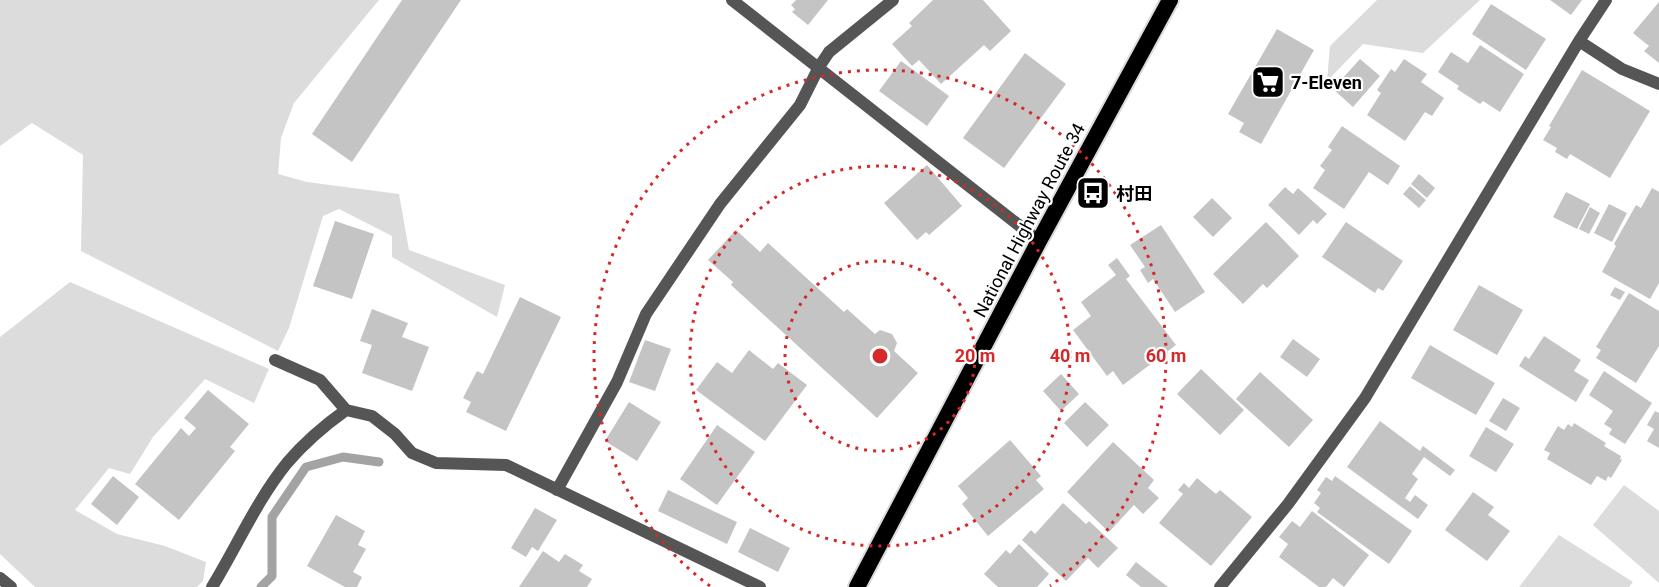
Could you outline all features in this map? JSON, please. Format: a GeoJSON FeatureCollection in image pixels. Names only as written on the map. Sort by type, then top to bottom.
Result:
{"type":"FeatureCollection","features":[{"type":"Feature","properties":{"kind":"highway","name":"National Highway Route 34"},"geometry":{"type":"LineString","coordinates":[[857,587],[1039,241],[1170,0]]}},
{"type":"Feature","properties":{"kind":"street"},"geometry":{"type":"LineString","coordinates":[[732,0],[1039,241]]}},
{"type":"Feature","properties":{"kind":"street"},"geometry":{"type":"LineString","coordinates":[[557,490],[617,382],[646,314],[720,204],[800,105],[829,52],[893,0]]}},
{"type":"Feature","properties":{"kind":"street"},"geometry":{"type":"LineString","coordinates":[[1220,587],[1288,504],[1365,398],[1579,40],[1606,0]]}},
{"type":"Feature","properties":{"kind":"street"},"geometry":{"type":"LineString","coordinates":[[1579,40],[1622,69],[1659,84]]}},
{"type":"Feature","properties":{"kind":"street"},"geometry":{"type":"LineString","coordinates":[[275,360],[320,380],[346,410],[372,416],[395,434],[412,453],[436,464],[506,465],[760,587]]}},
{"type":"Feature","properties":{"kind":"street"},"geometry":{"type":"LineString","coordinates":[[212,587],[257,508],[287,464],[327,424],[346,410]]}},
{"type":"Feature","properties":{"kind":"street"},"geometry":{"type":"LineString","coordinates":[[0,578],[10,587]]}},
{"type":"Feature","properties":{"kind":"shaded area"},"geometry":{"type":"Polygon","coordinates":[[[0,0],[379,0],[294,103],[281,138],[278,174],[307,182],[399,194],[409,250],[505,285],[497,317],[392,257],[392,236],[339,209],[323,216],[289,328],[278,351],[81,251],[83,155],[32,123],[0,146],[0,0]]]}},
{"type":"Feature","properties":{"kind":"shaded area"},"geometry":{"type":"Polygon","coordinates":[[[1377,0],[1480,0],[1423,53],[1363,44],[1327,81],[1330,46],[1377,0]]]}},
{"type":"Feature","properties":{"kind":"shaded area"},"geometry":{"type":"Polygon","coordinates":[[[70,282],[269,369],[254,403],[205,379],[153,437],[130,474],[109,468],[75,510],[117,534],[165,546],[206,562],[203,581],[197,587],[35,587],[0,554],[0,337],[70,282]]]}},
{"type":"Feature","properties":{"kind":"shaded area"},"geometry":{"type":"Polygon","coordinates":[[[1624,485],[1659,511],[1659,583],[1593,525],[1624,485]]]}},
{"type":"Feature","properties":{"kind":"shaded area"},"geometry":{"type":"Polygon","coordinates":[[[1559,535],[1633,582],[1629,587],[1519,587],[1559,535]]]}},
{"type":"Feature","properties":{"kind":"building"},"geometry":{"type":"Polygon","coordinates":[[[402,0],[461,0],[352,162],[312,134],[402,0]]]}},
{"type":"Feature","properties":{"kind":"building"},"geometry":{"type":"Polygon","coordinates":[[[796,0],[828,0],[808,25],[792,12],[795,9],[791,5],[796,0]]]}},
{"type":"Feature","properties":{"kind":"building"},"geometry":{"type":"Polygon","coordinates":[[[933,0],[983,0],[1011,31],[990,51],[984,45],[941,84],[919,60],[912,66],[892,44],[912,26],[909,23],[933,0]]]}},
{"type":"Feature","properties":{"kind":"building"},"geometry":{"type":"Polygon","coordinates":[[[1550,0],[1582,0],[1571,15],[1550,0]]]}},
{"type":"Feature","properties":{"kind":"building"},"geometry":{"type":"Polygon","coordinates":[[[1659,2],[1659,63],[1644,51],[1649,46],[1633,33],[1659,2]]]}},
{"type":"Feature","properties":{"kind":"building"},"geometry":{"type":"Polygon","coordinates":[[[1491,4],[1546,39],[1526,70],[1472,34],[1491,4]]]}},
{"type":"Feature","properties":{"kind":"building"},"geometry":{"type":"Polygon","coordinates":[[[1277,29],[1314,50],[1261,144],[1239,132],[1244,123],[1228,114],[1277,29]]]}},
{"type":"Feature","properties":{"kind":"building"},"geometry":{"type":"Polygon","coordinates":[[[1480,45],[1524,74],[1500,112],[1483,101],[1480,104],[1457,89],[1459,86],[1438,72],[1451,52],[1468,63],[1480,45]]]}},
{"type":"Feature","properties":{"kind":"building"},"geometry":{"type":"Polygon","coordinates":[[[1025,53],[1066,84],[1004,168],[963,138],[1025,53]]]}},
{"type":"Feature","properties":{"kind":"building"},"geometry":{"type":"Polygon","coordinates":[[[1360,59],[1380,76],[1353,107],[1333,89],[1360,59]]]}},
{"type":"Feature","properties":{"kind":"building"},"geometry":{"type":"Polygon","coordinates":[[[1404,59],[1427,74],[1421,82],[1444,98],[1432,116],[1425,112],[1405,141],[1367,115],[1381,93],[1377,90],[1391,69],[1395,72],[1404,59]]]}},
{"type":"Feature","properties":{"kind":"building"},"geometry":{"type":"Polygon","coordinates":[[[901,61],[949,96],[927,126],[879,91],[901,61]]]}},
{"type":"Feature","properties":{"kind":"building"},"geometry":{"type":"Polygon","coordinates":[[[1582,70],[1650,111],[1610,178],[1570,154],[1567,159],[1555,152],[1557,148],[1543,140],[1582,70]]]}},
{"type":"Feature","properties":{"kind":"building"},"geometry":{"type":"Polygon","coordinates":[[[1342,126],[1400,166],[1388,185],[1369,172],[1344,209],[1313,188],[1325,170],[1320,166],[1332,150],[1328,147],[1342,126]]]}},
{"type":"Feature","properties":{"kind":"building"},"geometry":{"type":"Polygon","coordinates":[[[927,165],[962,206],[929,235],[926,232],[917,240],[884,203],[927,165]]]}},
{"type":"Feature","properties":{"kind":"building"},"geometry":{"type":"Polygon","coordinates":[[[1419,174],[1435,188],[1427,198],[1411,184],[1419,174]]]}},
{"type":"Feature","properties":{"kind":"building"},"geometry":{"type":"Polygon","coordinates":[[[1410,186],[1426,200],[1419,208],[1403,194],[1410,186]]]}},
{"type":"Feature","properties":{"kind":"building"},"geometry":{"type":"Polygon","coordinates":[[[1285,187],[1293,194],[1298,188],[1327,214],[1317,224],[1313,220],[1299,235],[1268,205],[1285,187]]]}},
{"type":"Feature","properties":{"kind":"building"},"geometry":{"type":"Polygon","coordinates":[[[1652,188],[1659,192],[1659,283],[1650,299],[1602,272],[1616,246],[1614,244],[1636,205],[1641,208],[1652,188]]]}},
{"type":"Feature","properties":{"kind":"building"},"geometry":{"type":"Polygon","coordinates":[[[1566,192],[1590,204],[1577,229],[1553,217],[1566,192]]]}},
{"type":"Feature","properties":{"kind":"building"},"geometry":{"type":"Polygon","coordinates":[[[1212,198],[1232,218],[1213,237],[1193,217],[1212,198]]]}},
{"type":"Feature","properties":{"kind":"building"},"geometry":{"type":"Polygon","coordinates":[[[1609,204],[1627,213],[1612,242],[1594,233],[1609,204]]]}},
{"type":"Feature","properties":{"kind":"building"},"geometry":{"type":"Polygon","coordinates":[[[1590,207],[1600,213],[1589,234],[1579,229],[1590,207]]]}},
{"type":"Feature","properties":{"kind":"building"},"geometry":{"type":"Polygon","coordinates":[[[335,221],[374,234],[352,299],[313,286],[335,221]]]}},
{"type":"Feature","properties":{"kind":"building"},"geometry":{"type":"Polygon","coordinates":[[[1266,222],[1299,256],[1267,288],[1263,284],[1243,304],[1213,274],[1266,222]]]}},
{"type":"Feature","properties":{"kind":"building"},"geometry":{"type":"Polygon","coordinates":[[[1346,222],[1403,261],[1383,291],[1378,288],[1375,293],[1322,257],[1346,222]]]}},
{"type":"Feature","properties":{"kind":"building"},"geometry":{"type":"Polygon","coordinates":[[[1161,225],[1205,292],[1175,312],[1153,279],[1148,283],[1140,270],[1145,267],[1130,245],[1161,225]]]}},
{"type":"Feature","properties":{"kind":"building"},"geometry":{"type":"Polygon","coordinates":[[[736,230],[760,252],[768,243],[844,312],[847,309],[875,334],[880,330],[892,334],[897,343],[894,351],[918,373],[877,418],[731,285],[733,282],[708,260],[736,230]]]}},
{"type":"Feature","properties":{"kind":"building"},"geometry":{"type":"Polygon","coordinates":[[[1117,258],[1130,276],[1126,279],[1176,345],[1123,385],[1113,371],[1107,376],[1073,330],[1091,316],[1081,302],[1116,275],[1108,265],[1117,258]]]}},
{"type":"Feature","properties":{"kind":"building"},"geometry":{"type":"Polygon","coordinates":[[[1479,285],[1523,310],[1497,355],[1453,330],[1479,285]]]}},
{"type":"Feature","properties":{"kind":"building"},"geometry":{"type":"Polygon","coordinates":[[[1615,287],[1625,292],[1620,300],[1610,295],[1615,287]]]}},
{"type":"Feature","properties":{"kind":"building"},"geometry":{"type":"Polygon","coordinates":[[[1629,293],[1659,311],[1659,346],[1636,383],[1596,358],[1601,350],[1596,347],[1629,293]]]}},
{"type":"Feature","properties":{"kind":"building"},"geometry":{"type":"Polygon","coordinates":[[[520,297],[561,317],[506,431],[466,412],[471,402],[463,398],[477,371],[483,374],[520,297]]]}},
{"type":"Feature","properties":{"kind":"building"},"geometry":{"type":"Polygon","coordinates":[[[372,309],[408,323],[402,337],[429,347],[412,391],[362,373],[372,345],[360,341],[372,309]]]}},
{"type":"Feature","properties":{"kind":"building"},"geometry":{"type":"Polygon","coordinates":[[[1544,336],[1581,360],[1574,371],[1589,380],[1576,402],[1519,366],[1525,356],[1529,359],[1544,336]]]}},
{"type":"Feature","properties":{"kind":"building"},"geometry":{"type":"Polygon","coordinates":[[[1293,339],[1320,359],[1307,377],[1280,357],[1293,339]]]}},
{"type":"Feature","properties":{"kind":"building"},"geometry":{"type":"Polygon","coordinates":[[[645,340],[671,349],[655,391],[629,382],[645,340]]]}},
{"type":"Feature","properties":{"kind":"building"},"geometry":{"type":"Polygon","coordinates":[[[1430,345],[1495,383],[1476,415],[1411,378],[1430,345]]]}},
{"type":"Feature","properties":{"kind":"building"},"geometry":{"type":"Polygon","coordinates":[[[749,350],[773,369],[778,363],[807,385],[765,441],[696,390],[717,362],[732,373],[749,350]]]}},
{"type":"Feature","properties":{"kind":"building"},"geometry":{"type":"Polygon","coordinates":[[[1201,369],[1244,410],[1220,435],[1177,394],[1201,369]]]}},
{"type":"Feature","properties":{"kind":"building"},"geometry":{"type":"Polygon","coordinates":[[[1604,371],[1652,403],[1625,444],[1609,434],[1612,429],[1604,424],[1613,411],[1589,395],[1604,371]]]}},
{"type":"Feature","properties":{"kind":"building"},"geometry":{"type":"Polygon","coordinates":[[[1260,372],[1313,420],[1289,447],[1236,399],[1260,372]]]}},
{"type":"Feature","properties":{"kind":"building"},"geometry":{"type":"Polygon","coordinates":[[[1061,374],[1079,394],[1061,411],[1043,391],[1061,374]]]}},
{"type":"Feature","properties":{"kind":"building"},"geometry":{"type":"Polygon","coordinates":[[[208,390],[249,424],[230,447],[235,451],[179,520],[135,484],[181,428],[189,436],[196,428],[184,418],[208,390]]]}},
{"type":"Feature","properties":{"kind":"building"},"geometry":{"type":"Polygon","coordinates":[[[1503,398],[1520,408],[1506,431],[1489,421],[1503,398]]]}},
{"type":"Feature","properties":{"kind":"building"},"geometry":{"type":"Polygon","coordinates":[[[629,402],[661,422],[637,461],[605,441],[629,402]]]}},
{"type":"Feature","properties":{"kind":"building"},"geometry":{"type":"Polygon","coordinates":[[[1085,402],[1109,425],[1087,447],[1064,423],[1085,402]]]}},
{"type":"Feature","properties":{"kind":"building"},"geometry":{"type":"Polygon","coordinates":[[[1655,411],[1659,413],[1659,448],[1647,441],[1654,429],[1647,425],[1655,411]]]}},
{"type":"Feature","properties":{"kind":"building"},"geometry":{"type":"Polygon","coordinates":[[[1380,421],[1420,451],[1423,446],[1455,470],[1450,476],[1424,457],[1412,474],[1418,479],[1405,498],[1410,502],[1415,495],[1428,505],[1418,519],[1347,467],[1380,421]]]}},
{"type":"Feature","properties":{"kind":"building"},"geometry":{"type":"Polygon","coordinates":[[[1574,423],[1606,443],[1604,446],[1621,456],[1622,460],[1611,478],[1608,476],[1606,481],[1597,476],[1591,485],[1547,459],[1550,453],[1544,450],[1558,426],[1564,430],[1568,424],[1572,427],[1574,423]]]}},
{"type":"Feature","properties":{"kind":"building"},"geometry":{"type":"Polygon","coordinates":[[[717,425],[755,452],[717,505],[680,479],[717,425]]]}},
{"type":"Feature","properties":{"kind":"building"},"geometry":{"type":"Polygon","coordinates":[[[1486,427],[1514,444],[1496,472],[1469,456],[1486,427]]]}},
{"type":"Feature","properties":{"kind":"building"},"geometry":{"type":"Polygon","coordinates":[[[1010,440],[1041,476],[1036,480],[1044,489],[988,536],[962,504],[968,498],[958,486],[1010,440]]]}},
{"type":"Feature","properties":{"kind":"building"},"geometry":{"type":"Polygon","coordinates":[[[1113,442],[1154,480],[1148,488],[1159,498],[1143,514],[1134,505],[1109,532],[1067,492],[1113,442]]]}},
{"type":"Feature","properties":{"kind":"building"},"geometry":{"type":"Polygon","coordinates":[[[113,476],[139,497],[117,525],[91,504],[113,476]]]}},
{"type":"Feature","properties":{"kind":"building"},"geometry":{"type":"Polygon","coordinates":[[[1335,476],[1412,531],[1389,564],[1317,512],[1320,508],[1314,503],[1321,493],[1317,490],[1326,477],[1332,481],[1335,476]]]}},
{"type":"Feature","properties":{"kind":"building"},"geometry":{"type":"Polygon","coordinates":[[[1197,478],[1216,494],[1220,490],[1252,517],[1211,566],[1159,523],[1183,494],[1178,490],[1184,483],[1189,488],[1197,478]]]}},
{"type":"Feature","properties":{"kind":"building"},"geometry":{"type":"Polygon","coordinates":[[[668,490],[737,522],[727,544],[658,511],[668,490]]]}},
{"type":"Feature","properties":{"kind":"building"},"geometry":{"type":"Polygon","coordinates":[[[1473,492],[1494,507],[1488,515],[1510,531],[1487,561],[1445,530],[1473,492]]]}},
{"type":"Feature","properties":{"kind":"building"},"geometry":{"type":"Polygon","coordinates":[[[1063,503],[1086,524],[1089,521],[1118,548],[1098,568],[1088,558],[1066,581],[1022,540],[1031,530],[1035,534],[1063,503]]]}},
{"type":"Feature","properties":{"kind":"building"},"geometry":{"type":"Polygon","coordinates":[[[535,508],[557,520],[538,551],[532,547],[526,557],[511,548],[535,508]]]}},
{"type":"Feature","properties":{"kind":"building"},"geometry":{"type":"Polygon","coordinates":[[[1312,511],[1369,555],[1344,587],[1333,578],[1326,587],[1319,587],[1279,557],[1288,544],[1279,537],[1292,521],[1300,527],[1312,511]]]}},
{"type":"Feature","properties":{"kind":"building"},"geometry":{"type":"Polygon","coordinates":[[[336,515],[365,531],[358,545],[366,549],[353,572],[362,577],[357,587],[345,587],[307,566],[336,515]]]}},
{"type":"Feature","properties":{"kind":"building"},"geometry":{"type":"Polygon","coordinates":[[[750,528],[790,548],[778,572],[738,552],[750,528]]]}},
{"type":"Feature","properties":{"kind":"building"},"geometry":{"type":"Polygon","coordinates":[[[1019,544],[1049,574],[1037,587],[998,587],[984,574],[1006,550],[1010,554],[1019,544]]]}},
{"type":"Feature","properties":{"kind":"building"},"geometry":{"type":"Polygon","coordinates":[[[543,551],[559,562],[565,554],[583,565],[579,571],[592,579],[587,587],[519,587],[543,551]]]}},
{"type":"Feature","properties":{"kind":"building"},"geometry":{"type":"Polygon","coordinates":[[[1136,562],[1168,587],[1141,587],[1126,575],[1136,562]]]}},
{"type":"Feature","properties":{"kind":"waterway"},"geometry":{"type":"LineString","coordinates":[[261,587],[272,576],[272,517],[306,467],[343,457],[379,462]]}},
{"type":"Feature","properties":{"kind":"place","name":"7-Eleven"},"geometry":{"type":"Point","coordinates":[1268,82]}},
{"type":"Feature","properties":{"kind":"place","name":"村田"},"geometry":{"type":"Point","coordinates":[1093,193]}}]}
